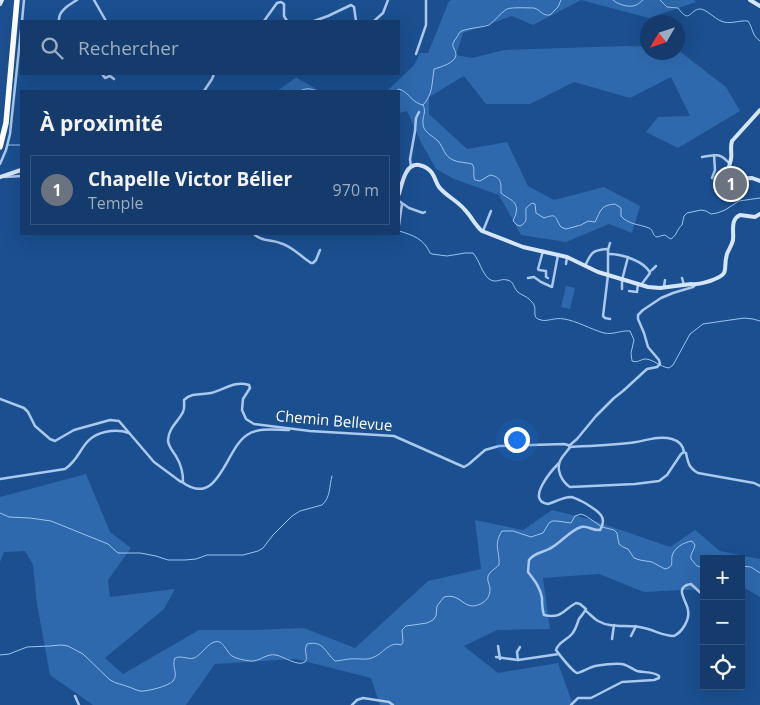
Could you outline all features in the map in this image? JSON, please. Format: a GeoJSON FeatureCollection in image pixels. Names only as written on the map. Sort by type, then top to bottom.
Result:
{"type":"FeatureCollection","features":[{"type":"Feature","properties":{"kind":"highway"},"geometry":{"type":"LineString","coordinates":[[0,133],[15,0]]}},
{"type":"Feature","properties":{"kind":"highway"},"geometry":{"type":"LineString","coordinates":[[0,147],[6,123],[15,0]]}},
{"type":"Feature","properties":{"kind":"street"},"geometry":{"type":"LineString","coordinates":[[0,4],[2,0]]}},
{"type":"Feature","properties":{"kind":"street"},"geometry":{"type":"LineString","coordinates":[[22,20],[24,0]]}},
{"type":"Feature","properties":{"kind":"street"},"geometry":{"type":"LineString","coordinates":[[59,20],[60,14],[64,9],[77,0]]}},
{"type":"Feature","properties":{"kind":"street"},"geometry":{"type":"LineString","coordinates":[[94,0],[105,20]]}},
{"type":"Feature","properties":{"kind":"street"},"geometry":{"type":"LineString","coordinates":[[375,20],[383,13],[388,0]]}},
{"type":"Feature","properties":{"kind":"street"},"geometry":{"type":"LineString","coordinates":[[416,54],[426,25],[426,0]]}},
{"type":"Feature","properties":{"kind":"street"},"geometry":{"type":"LineString","coordinates":[[750,0],[760,6]]}},
{"type":"Feature","properties":{"kind":"street"},"geometry":{"type":"LineString","coordinates":[[265,20],[277,3],[281,2],[284,4],[284,16],[286,20]]}},
{"type":"Feature","properties":{"kind":"street"},"geometry":{"type":"LineString","coordinates":[[317,20],[351,5],[353,6],[356,20]]}},
{"type":"Feature","properties":{"kind":"street"},"geometry":{"type":"LineString","coordinates":[[0,164],[10,134],[20,70]]}},
{"type":"Feature","properties":{"kind":"street"},"geometry":{"type":"LineString","coordinates":[[103,75],[105,78],[110,76],[114,79]]}},
{"type":"Feature","properties":{"kind":"street"},"geometry":{"type":"LineString","coordinates":[[205,90],[214,75]]}},
{"type":"Feature","properties":{"kind":"street"},"geometry":{"type":"LineString","coordinates":[[760,110],[732,141],[731,159],[728,166],[730,174],[734,179],[752,178],[760,181]]}},
{"type":"Feature","properties":{"kind":"street"},"geometry":{"type":"LineString","coordinates":[[411,167],[410,158],[416,118],[419,112]]}},
{"type":"Feature","properties":{"kind":"street"},"geometry":{"type":"LineString","coordinates":[[702,157],[714,155],[724,157],[729,163]]}},
{"type":"Feature","properties":{"kind":"street"},"geometry":{"type":"LineString","coordinates":[[712,178],[715,170],[714,155]]}},
{"type":"Feature","properties":{"kind":"street"},"geometry":{"type":"LineString","coordinates":[[400,191],[405,175],[411,167],[416,165],[428,169],[441,189],[464,208],[478,228],[483,231],[522,246],[567,257],[622,280],[653,288],[695,285],[715,279],[724,273],[726,270],[727,254],[733,241],[735,218],[743,215],[755,218],[760,214]]}},
{"type":"Feature","properties":{"kind":"street"},"geometry":{"type":"LineString","coordinates":[[2,177],[20,170]]}},
{"type":"Feature","properties":{"kind":"street"},"geometry":{"type":"LineString","coordinates":[[2,177],[20,176]]}},
{"type":"Feature","properties":{"kind":"street"},"geometry":{"type":"LineString","coordinates":[[400,219],[402,204],[422,213],[425,212]]}},
{"type":"Feature","properties":{"kind":"street"},"geometry":{"type":"LineString","coordinates":[[483,231],[491,211]]}},
{"type":"Feature","properties":{"kind":"street"},"geometry":{"type":"LineString","coordinates":[[255,235],[280,242],[311,263],[316,260],[320,250]]}},
{"type":"Feature","properties":{"kind":"street"},"geometry":{"type":"LineString","coordinates":[[610,243],[603,316],[610,319]]}},
{"type":"Feature","properties":{"kind":"street"},"geometry":{"type":"LineString","coordinates":[[585,266],[594,251],[608,250]]}},
{"type":"Feature","properties":{"kind":"street"},"geometry":{"type":"LineString","coordinates":[[543,251],[538,269],[546,271],[548,278]]}},
{"type":"Feature","properties":{"kind":"street"},"geometry":{"type":"LineString","coordinates":[[528,278],[534,277],[552,287],[558,254]]}},
{"type":"Feature","properties":{"kind":"street"},"geometry":{"type":"LineString","coordinates":[[609,254],[628,257],[650,271]]}},
{"type":"Feature","properties":{"kind":"street"},"geometry":{"type":"LineString","coordinates":[[566,264],[567,257]]}},
{"type":"Feature","properties":{"kind":"street"},"geometry":{"type":"LineString","coordinates":[[622,289],[622,280],[628,257]]}},
{"type":"Feature","properties":{"kind":"street"},"geometry":{"type":"LineString","coordinates":[[630,291],[637,292],[640,285],[650,274],[650,271],[656,266]]}},
{"type":"Feature","properties":{"kind":"street"},"geometry":{"type":"LineString","coordinates":[[682,278],[684,285]]}},
{"type":"Feature","properties":{"kind":"street"},"geometry":{"type":"LineString","coordinates":[[664,287],[665,280]]}},
{"type":"Feature","properties":{"kind":"street"},"geometry":{"type":"LineString","coordinates":[[695,285],[693,288],[667,296],[642,310],[638,315],[648,346],[659,360],[660,365],[647,369],[600,412],[570,446],[539,491],[540,499],[546,504],[568,497],[579,500],[600,513],[603,520],[602,527],[596,531],[586,526],[579,528],[551,548],[532,556],[528,561],[528,571],[540,588],[542,612],[544,615],[562,614],[576,604],[582,606],[596,620],[614,625],[636,626],[671,636],[676,636],[686,624],[688,609],[682,596],[682,590],[688,584],[691,584],[700,592]]}},
{"type":"Feature","properties":{"kind":"street","name":"Chemin Bellevue"},"geometry":{"type":"LineString","coordinates":[[182,482],[180,464],[169,446],[168,438],[174,424],[183,411],[184,400],[190,395],[212,393],[232,385],[248,384],[250,388],[244,397],[243,414],[248,421],[259,426],[394,436],[464,467],[485,450],[499,446],[564,444],[570,446]]}},
{"type":"Feature","properties":{"kind":"street"},"geometry":{"type":"LineString","coordinates":[[0,399],[24,408],[35,426],[53,441],[57,441],[74,430],[110,420],[120,422],[154,462],[177,480],[186,485],[200,488],[211,485],[217,479],[239,442],[245,436],[264,430],[303,430]]}},
{"type":"Feature","properties":{"kind":"street"},"geometry":{"type":"LineString","coordinates":[[0,479],[65,469],[88,440],[94,436],[118,430],[130,434]]}},
{"type":"Feature","properties":{"kind":"street"},"geometry":{"type":"LineString","coordinates":[[570,446],[628,443],[668,438],[678,442],[683,447],[692,470],[698,473],[754,483],[760,486]]}},
{"type":"Feature","properties":{"kind":"street"},"geometry":{"type":"LineString","coordinates":[[560,462],[561,478],[570,486],[635,484],[658,481],[664,478],[684,452]]}},
{"type":"Feature","properties":{"kind":"street"},"geometry":{"type":"LineString","coordinates":[[571,705],[580,698],[591,698],[620,682],[659,678],[659,676],[653,673],[636,671],[622,664],[588,667],[578,673],[573,670],[556,650],[557,646],[571,635],[580,617],[586,610]]}},
{"type":"Feature","properties":{"kind":"street"},"geometry":{"type":"LineString","coordinates":[[612,639],[614,625]]}},
{"type":"Feature","properties":{"kind":"street"},"geometry":{"type":"LineString","coordinates":[[630,636],[636,626]]}},
{"type":"Feature","properties":{"kind":"street"},"geometry":{"type":"LineString","coordinates":[[498,646],[498,658],[518,660],[540,654],[559,654]]}},
{"type":"Feature","properties":{"kind":"street"},"geometry":{"type":"LineString","coordinates":[[518,660],[517,652],[520,647]]}},
{"type":"Feature","properties":{"kind":"street"},"geometry":{"type":"LineString","coordinates":[[75,696],[79,705]]}},
{"type":"Feature","properties":{"kind":"street"},"geometry":{"type":"LineString","coordinates":[[352,705],[357,700],[363,698],[389,702],[393,705]]}},
{"type":"Feature","properties":{"kind":"shaded area"},"geometry":{"type":"Polygon","coordinates":[[[581,0],[533,25],[512,16],[463,33],[456,55],[472,58],[504,50],[627,46],[640,47],[640,60],[685,60],[685,55],[726,87],[740,111],[678,148],[646,132],[658,117],[690,116],[671,77],[630,98],[574,82],[530,104],[486,104],[464,76],[429,97],[429,114],[467,149],[507,142],[528,186],[554,200],[604,187],[640,206],[632,233],[609,224],[566,242],[521,235],[499,195],[454,179],[436,169],[407,111],[400,113],[400,90],[388,90],[414,65],[420,53],[428,53],[449,1],[581,0]]]}},
{"type":"Feature","properties":{"kind":"shaded area"},"geometry":{"type":"Polygon","coordinates":[[[581,0],[694,0],[696,2],[658,15],[640,16],[581,0]]]}},
{"type":"Feature","properties":{"kind":"shaded area"},"geometry":{"type":"Polygon","coordinates":[[[297,77],[318,90],[278,90],[297,77]]]}},
{"type":"Feature","properties":{"kind":"shaded area"},"geometry":{"type":"Polygon","coordinates":[[[566,286],[575,288],[570,309],[561,307],[566,286]]]}},
{"type":"Feature","properties":{"kind":"shaded area"},"geometry":{"type":"Polygon","coordinates":[[[86,474],[110,532],[131,548],[108,580],[110,597],[175,589],[164,609],[105,658],[123,674],[199,630],[304,628],[355,648],[428,581],[481,569],[475,520],[523,530],[552,510],[589,519],[670,547],[695,530],[720,551],[740,555],[700,555],[700,589],[644,592],[599,574],[543,578],[550,629],[497,630],[464,646],[498,673],[558,663],[573,705],[380,705],[371,678],[296,659],[215,664],[186,705],[93,705],[50,675],[37,604],[33,565],[25,551],[4,552],[0,562],[0,497],[86,474]]]}},
{"type":"Feature","properties":{"kind":"shaded area"},"geometry":{"type":"Polygon","coordinates":[[[745,556],[760,559],[760,597],[745,588],[745,556]]]}},
{"type":"Feature","properties":{"kind":"waterway"},"geometry":{"type":"LineString","coordinates":[[398,90],[402,90],[416,102],[423,105],[430,92],[434,69],[447,64],[455,58],[456,53],[453,43],[461,31],[489,25],[509,8],[534,8],[545,15],[550,15],[558,7],[561,0]]}},
{"type":"Feature","properties":{"kind":"waterway"},"geometry":{"type":"LineString","coordinates":[[613,0],[625,6],[635,5],[643,0]]}},
{"type":"Feature","properties":{"kind":"waterway"},"geometry":{"type":"LineString","coordinates":[[660,0],[667,7],[678,8],[688,16],[700,9],[705,10],[718,20],[724,22],[748,21],[755,37],[760,41]]}},
{"type":"Feature","properties":{"kind":"waterway"},"geometry":{"type":"LineString","coordinates":[[302,90],[314,90]]}},
{"type":"Feature","properties":{"kind":"waterway"},"geometry":{"type":"LineString","coordinates":[[423,105],[425,110],[423,127],[426,132],[438,141],[450,158],[458,162],[472,164],[475,180],[480,181],[490,175],[497,177],[501,184],[501,193],[516,206],[517,209],[513,221],[520,226],[525,223],[526,208],[532,203],[535,204],[536,213],[544,218],[554,216],[561,227],[566,229],[588,221],[595,222],[604,207],[615,204],[621,208],[621,216],[627,221],[649,228],[657,237],[665,235],[671,239],[682,225],[684,216],[687,213],[701,210],[711,214],[717,213],[739,201],[760,198]]}},
{"type":"Feature","properties":{"kind":"waterway"},"geometry":{"type":"LineString","coordinates":[[7,145],[20,145]]}},
{"type":"Feature","properties":{"kind":"waterway"},"geometry":{"type":"LineString","coordinates":[[400,231],[418,238],[432,254],[447,256],[473,253],[489,279],[509,281],[518,292],[534,304],[535,316],[538,319],[569,320],[604,333],[630,331],[634,340],[631,353],[632,361],[634,362],[648,359],[669,368],[673,365],[690,334],[703,324],[744,318],[760,321]]}},
{"type":"Feature","properties":{"kind":"waterway"},"geometry":{"type":"LineString","coordinates":[[0,513],[9,517],[51,521],[108,544],[118,553],[140,553],[168,560],[196,559],[207,555],[243,555],[263,548],[292,516],[300,511],[322,505],[328,495],[332,476]]}},
{"type":"Feature","properties":{"kind":"waterway"},"geometry":{"type":"LineString","coordinates":[[0,655],[9,654],[27,647],[68,646],[83,654],[110,680],[140,691],[152,690],[171,683],[175,678],[175,658],[194,658],[212,643],[216,642],[221,643],[232,656],[250,661],[272,655],[302,663],[306,660],[307,644],[312,643],[320,645],[335,661],[371,658],[390,646],[401,645],[403,642],[402,630],[406,626],[427,623],[433,620],[436,616],[437,606],[444,597],[457,598],[473,606],[486,600],[490,592],[488,576],[499,565],[497,544],[502,531],[513,531],[531,537],[543,533],[552,521],[571,523],[575,516],[581,514],[602,527],[614,530],[617,533],[619,544],[628,549],[634,558],[652,562],[665,569],[671,566],[672,556],[677,548],[692,541],[695,545],[691,559],[700,567]]}},
{"type":"Feature","properties":{"kind":"waterway"},"geometry":{"type":"LineString","coordinates":[[745,566],[751,567],[760,573]]}},
{"type":"Feature","properties":{"kind":"place","name":"Chapelle Victor Bélier"},"geometry":{"type":"Point","coordinates":[731,184]}}]}
